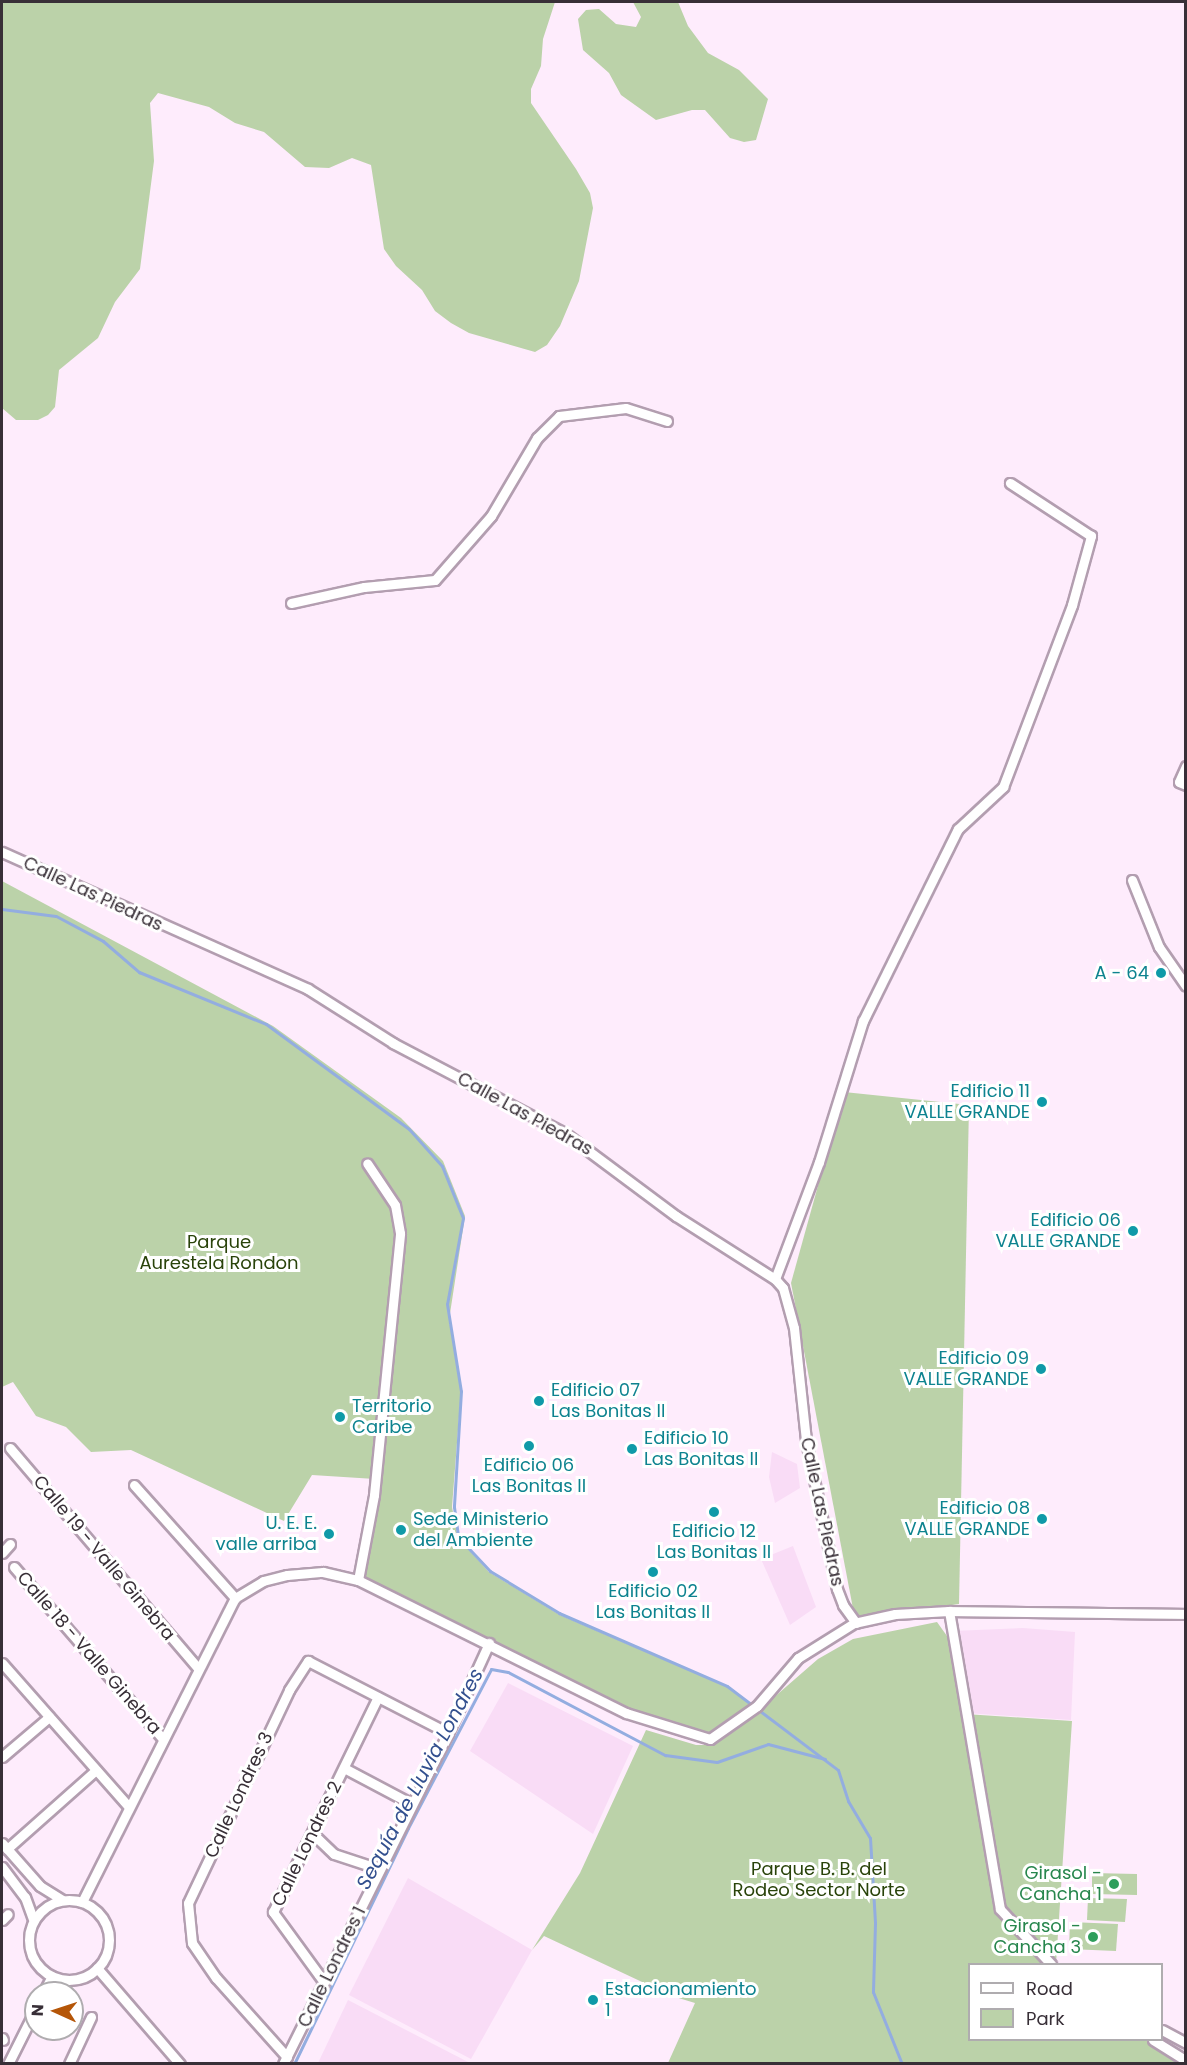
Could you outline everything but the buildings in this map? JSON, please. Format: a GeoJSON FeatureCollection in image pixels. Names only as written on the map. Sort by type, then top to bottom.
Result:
{"type":"FeatureCollection","features":[{"type":"Feature","properties":{"kind":"street"},"geometry":{"type":"LineString","coordinates":[[291,603],[364,586],[435,580],[491,516],[537,438],[559,416],[626,408],[667,421]]}},
{"type":"Feature","properties":{"kind":"street"},"geometry":{"type":"LineString","coordinates":[[775,1279],[819,1162],[863,1021],[958,829],[1003,787],[1072,605],[1091,536],[1010,483]]}},
{"type":"Feature","properties":{"kind":"street"},"geometry":{"type":"LineString","coordinates":[[1182,783],[1185,766]]}},
{"type":"Feature","properties":{"kind":"street","name":"Calle Las Piedras"},"geometry":{"type":"LineString","coordinates":[[2,852],[308,989],[393,1043],[566,1134],[676,1216],[775,1279],[783,1288],[794,1328],[806,1441],[837,1589],[843,1605],[856,1623]]}},
{"type":"Feature","properties":{"kind":"street"},"geometry":{"type":"LineString","coordinates":[[1132,880],[1160,947],[1185,986]]}},
{"type":"Feature","properties":{"kind":"street"},"geometry":{"type":"LineString","coordinates":[[358,1580],[374,1496],[400,1233],[395,1205],[367,1163]]}},
{"type":"Feature","properties":{"kind":"street","name":"Calle 19 - Valle Ginebra"},"geometry":{"type":"LineString","coordinates":[[10,1448],[198,1668]]}},
{"type":"Feature","properties":{"kind":"street"},"geometry":{"type":"LineString","coordinates":[[134,1485],[235,1599]]}},
{"type":"Feature","properties":{"kind":"street"},"geometry":{"type":"LineString","coordinates":[[2,1553],[10,1544]]}},
{"type":"Feature","properties":{"kind":"street","name":"Calle 18 - Valle Ginebra"},"geometry":{"type":"LineString","coordinates":[[14,1567],[163,1739]]}},
{"type":"Feature","properties":{"kind":"street"},"geometry":{"type":"LineString","coordinates":[[82,1902],[198,1668],[235,1599],[263,1581],[287,1575],[323,1572],[358,1580],[489,1643],[626,1713],[710,1739],[757,1706],[798,1658],[856,1623],[895,1614],[949,1611],[1185,1614]]}},
{"type":"Feature","properties":{"kind":"street"},"geometry":{"type":"LineString","coordinates":[[949,1611],[1000,1909],[1049,1963]]}},
{"type":"Feature","properties":{"kind":"street","name":"Calle Londres 1"},"geometry":{"type":"LineString","coordinates":[[285,2060],[448,1733],[489,1643]]}},
{"type":"Feature","properties":{"kind":"street","name":"Calle Londres 3"},"geometry":{"type":"LineString","coordinates":[[285,2060],[216,1978],[192,1943],[188,1903],[289,1690],[308,1661],[448,1733]]}},
{"type":"Feature","properties":{"kind":"street"},"geometry":{"type":"LineString","coordinates":[[2,1663],[129,1807]]}},
{"type":"Feature","properties":{"kind":"street","name":"Calle Londres 2"},"geometry":{"type":"LineString","coordinates":[[324,1982],[273,1912],[378,1697]]}},
{"type":"Feature","properties":{"kind":"street"},"geometry":{"type":"LineString","coordinates":[[2,1757],[49,1717]]}},
{"type":"Feature","properties":{"kind":"street"},"geometry":{"type":"LineString","coordinates":[[344,1768],[412,1804]]}},
{"type":"Feature","properties":{"kind":"street"},"geometry":{"type":"LineString","coordinates":[[62,1900],[48,1906],[33,1919],[29,1932],[33,1958],[52,1976],[62,1980],[88,1977],[97,1968],[108,1946],[108,1933],[100,1916],[82,1902],[62,1900],[40,1886],[4,1846],[96,1770]]}},
{"type":"Feature","properties":{"kind":"street"},"geometry":{"type":"LineString","coordinates":[[312,1833],[334,1854],[380,1869]]}},
{"type":"Feature","properties":{"kind":"street"},"geometry":{"type":"LineString","coordinates":[[2,1867],[25,1897],[33,1919]]}},
{"type":"Feature","properties":{"kind":"street"},"geometry":{"type":"LineString","coordinates":[[97,1968],[180,2064]]}},
{"type":"Feature","properties":{"kind":"street"},"geometry":{"type":"LineString","coordinates":[[50,1981],[52,1976]]}},
{"type":"Feature","properties":{"kind":"street"},"geometry":{"type":"LineString","coordinates":[[69,2064],[91,2017]]}},
{"type":"Feature","properties":{"kind":"street"},"geometry":{"type":"LineString","coordinates":[[1163,2031],[1185,2043]]}},
{"type":"Feature","properties":{"kind":"street"},"geometry":{"type":"LineString","coordinates":[[8,2064],[24,2032]]}},
{"type":"Feature","properties":{"kind":"street"},"geometry":{"type":"LineString","coordinates":[[1155,2041],[1185,2061]]}},
{"type":"Feature","properties":{"kind":"shaded area"},"geometry":{"type":"Polygon","coordinates":[[[772,1452],[797,1464],[800,1488],[775,1503],[769,1477],[772,1452]]]}},
{"type":"Feature","properties":{"kind":"shaded area"},"geometry":{"type":"Polygon","coordinates":[[[793,1546],[816,1607],[790,1625],[761,1559],[793,1546]]]}},
{"type":"Feature","properties":{"kind":"shaded area"},"geometry":{"type":"Polygon","coordinates":[[[1023,1628],[1075,1632],[1071,1720],[966,1713],[953,1631],[1023,1628]]]}},
{"type":"Feature","properties":{"kind":"shaded area"},"geometry":{"type":"Polygon","coordinates":[[[508,1683],[633,1746],[593,1834],[470,1751],[508,1683]]]}},
{"type":"Feature","properties":{"kind":"shaded area"},"geometry":{"type":"Polygon","coordinates":[[[408,1878],[532,1950],[471,2059],[349,1995],[408,1878]]]}},
{"type":"Feature","properties":{"kind":"shaded area"},"geometry":{"type":"Polygon","coordinates":[[[348,2000],[470,2063],[318,2063],[348,2000]]]}},
{"type":"Feature","properties":{"kind":"green space"},"geometry":{"type":"Polygon","coordinates":[[[2,2],[555,2],[543,39],[541,66],[531,89],[531,103],[576,169],[590,193],[593,208],[579,281],[560,326],[547,345],[535,352],[469,333],[451,323],[435,311],[422,290],[396,266],[384,249],[371,165],[352,158],[329,168],[305,167],[264,132],[235,123],[209,107],[158,93],[150,103],[154,161],[140,269],[115,302],[98,338],[59,370],[55,407],[48,415],[38,420],[16,420],[2,408],[2,2]]]}},
{"type":"Feature","properties":{"kind":"green space"},"geometry":{"type":"Polygon","coordinates":[[[633,2],[678,2],[688,26],[708,53],[739,70],[768,99],[756,140],[744,142],[730,138],[705,110],[692,110],[656,120],[621,95],[609,73],[583,50],[578,19],[586,10],[599,9],[616,24],[636,27],[641,17],[633,2]]]}},
{"type":"Feature","properties":{"kind":"green space","name":"Parque Aurestela Rondon"},"geometry":{"type":"Polygon","coordinates":[[[2,881],[273,1026],[401,1118],[443,1161],[465,1216],[449,1320],[461,1391],[452,1507],[458,1538],[489,1572],[560,1615],[725,1686],[753,1706],[710,1737],[697,1735],[605,1701],[363,1577],[375,1479],[312,1475],[284,1521],[131,1450],[91,1452],[66,1427],[36,1416],[13,1382],[2,1387],[2,881]]]}},
{"type":"Feature","properties":{"kind":"green space"},"geometry":{"type":"Polygon","coordinates":[[[844,1092],[969,1105],[959,1604],[855,1619],[791,1283],[844,1092]]]}},
{"type":"Feature","properties":{"kind":"green space","name":"Parque B. B. del Rodeo Sector Norte"},"geometry":{"type":"Polygon","coordinates":[[[937,1622],[952,1643],[965,1714],[1072,1721],[1056,1963],[968,1963],[968,2041],[1159,2041],[1185,2063],[668,2063],[695,2003],[672,1996],[544,1936],[532,1950],[580,1873],[646,1730],[696,1745],[711,1745],[757,1712],[818,1659],[853,1639],[937,1622]]]}},
{"type":"Feature","properties":{"kind":"green space","name":"Girasol - Cancha 1"},"geometry":{"type":"Polygon","coordinates":[[[1092,1873],[1137,1874],[1137,1895],[1092,1894],[1092,1873]]]}},
{"type":"Feature","properties":{"kind":"green space"},"geometry":{"type":"Polygon","coordinates":[[[1088,1898],[1127,1899],[1125,1922],[1087,1920],[1088,1898]]]}},
{"type":"Feature","properties":{"kind":"green space","name":"Girasol - Cancha 3"},"geometry":{"type":"Polygon","coordinates":[[[1070,1922],[1118,1924],[1116,1951],[1069,1949],[1070,1922]]]}},
{"type":"Feature","properties":{"kind":"waterway"},"geometry":{"type":"LineString","coordinates":[[2,909],[56,916],[103,941],[139,972],[266,1024],[409,1129],[442,1166],[463,1218],[447,1304],[461,1391],[454,1507],[458,1537],[490,1571],[559,1613],[727,1686],[838,1770],[848,1801],[870,1838],[875,1923],[873,1992],[902,2064]]}},
{"type":"Feature","properties":{"kind":"waterway","name":"Sequía de Lluvia Londres"},"geometry":{"type":"LineString","coordinates":[[294,2064],[408,1828],[491,1669],[508,1672],[665,1755],[717,1762],[768,1744],[825,1759]]}},
{"type":"Feature","properties":{"kind":"place","name":"A - 64"},"geometry":{"type":"Point","coordinates":[1161,973]}},
{"type":"Feature","properties":{"kind":"place","name":"Edificio 11 VALLE GRANDE"},"geometry":{"type":"Point","coordinates":[1042,1102]}},
{"type":"Feature","properties":{"kind":"place","name":"Edificio 06 VALLE GRANDE"},"geometry":{"type":"Point","coordinates":[1133,1231]}},
{"type":"Feature","properties":{"kind":"place","name":"Edificio 09 VALLE GRANDE"},"geometry":{"type":"Point","coordinates":[1041,1369]}},
{"type":"Feature","properties":{"kind":"place","name":"Edificio 07 Las Bonitas II"},"geometry":{"type":"Point","coordinates":[539,1401]}},
{"type":"Feature","properties":{"kind":"place","name":"Territorio Caribe"},"geometry":{"type":"Point","coordinates":[340,1417]}},
{"type":"Feature","properties":{"kind":"place","name":"Edificio 06 Las Bonitas II"},"geometry":{"type":"Point","coordinates":[529,1446]}},
{"type":"Feature","properties":{"kind":"place","name":"Edificio 10 Las Bonitas II"},"geometry":{"type":"Point","coordinates":[632,1449]}},
{"type":"Feature","properties":{"kind":"place","name":"Edificio 12 Las Bonitas II"},"geometry":{"type":"Point","coordinates":[714,1512]}},
{"type":"Feature","properties":{"kind":"place","name":"Edificio 08 VALLE GRANDE"},"geometry":{"type":"Point","coordinates":[1042,1519]}},
{"type":"Feature","properties":{"kind":"place","name":"Sede Ministerio del Ambiente"},"geometry":{"type":"Point","coordinates":[401,1530]}},
{"type":"Feature","properties":{"kind":"place","name":"U. E. E. valle arriba"},"geometry":{"type":"Point","coordinates":[329,1534]}},
{"type":"Feature","properties":{"kind":"place","name":"Edificio 02 Las Bonitas II"},"geometry":{"type":"Point","coordinates":[653,1572]}},
{"type":"Feature","properties":{"kind":"place","name":"Girasol - Cancha 1"},"geometry":{"type":"Point","coordinates":[1114,1884]}},
{"type":"Feature","properties":{"kind":"place","name":"Girasol - Cancha 3"},"geometry":{"type":"Point","coordinates":[1093,1937]}},
{"type":"Feature","properties":{"kind":"place","name":"Estacionamiento 1"},"geometry":{"type":"Point","coordinates":[593,2000]}}]}
